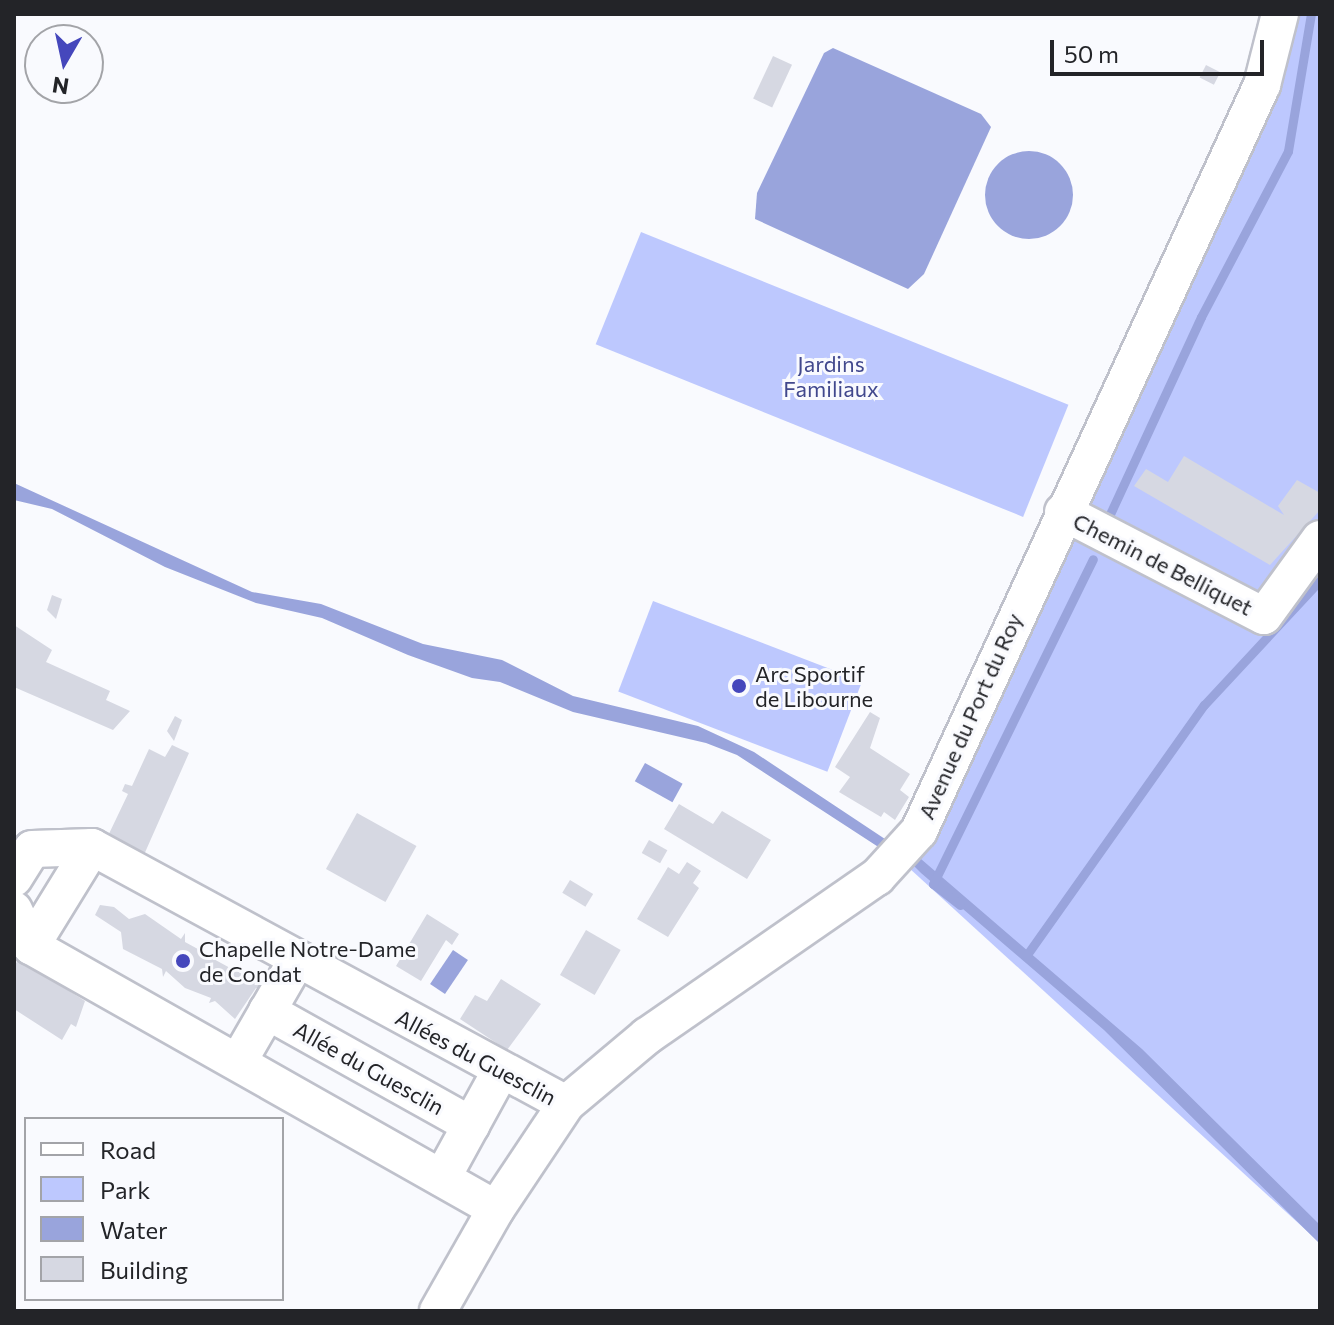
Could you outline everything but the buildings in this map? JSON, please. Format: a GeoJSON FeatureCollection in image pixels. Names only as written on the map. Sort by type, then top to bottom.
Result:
{"type":"FeatureCollection","features":[{"type":"Feature","properties":{"kind":"street","name":"Avenue du Port du Roy"},"geometry":{"type":"LineString","coordinates":[[438,1311],[496,1209],[566,1104],[647,1036],[877,877],[919,831],[1063,512],[1262,85],[1280,14]]}},
{"type":"Feature","properties":{"kind":"street","name":"Chemin de Belliquet"},"geometry":{"type":"LineString","coordinates":[[1063,512],[1264,616],[1320,539]]}},
{"type":"Feature","properties":{"kind":"street","name":"Allées du Guesclin"},"geometry":{"type":"LineString","coordinates":[[92,847],[500,1072],[566,1104]]}},
{"type":"Feature","properties":{"kind":"street"},"geometry":{"type":"LineString","coordinates":[[14,878],[32,849],[92,847]]}},
{"type":"Feature","properties":{"kind":"street"},"geometry":{"type":"LineString","coordinates":[[31,946],[92,847]]}},
{"type":"Feature","properties":{"kind":"street"},"geometry":{"type":"LineString","coordinates":[[14,910],[31,946],[496,1209]]}},
{"type":"Feature","properties":{"kind":"street","name":"Allée du Guesclin"},"geometry":{"type":"LineString","coordinates":[[238,1062],[297,960]]}},
{"type":"Feature","properties":{"kind":"street","name":"Allée du Guesclin"},"geometry":{"type":"LineString","coordinates":[[267,1011],[471,1125]]}},
{"type":"Feature","properties":{"kind":"street","name":"Allée du Guesclin"},"geometry":{"type":"LineString","coordinates":[[442,1178],[500,1072]]}},
{"type":"Feature","properties":{"kind":"green space"},"geometry":{"type":"Polygon","coordinates":[[[1281,14],[1320,14],[1320,1243],[897,857],[1281,14]]]}},
{"type":"Feature","properties":{"kind":"green space","name":"Jardins Familiaux"},"geometry":{"type":"Polygon","coordinates":[[[641,232],[1068,405],[1023,517],[596,344],[641,232]]]}},
{"type":"Feature","properties":{"kind":"green space","name":"Arc Sportif de Libourne"},"geometry":{"type":"Polygon","coordinates":[[[653,601],[862,681],[827,772],[618,692],[653,601]]]}},
{"type":"Feature","properties":{"kind":"water"},"geometry":{"type":"Polygon","coordinates":[[[833,48],[981,114],[991,127],[924,274],[908,289],[755,219],[757,193],[824,53],[833,48]]]}},
{"type":"Feature","properties":{"kind":"water"},"geometry":{"type":"Polygon","coordinates":[[[1029,151],[1046,155],[1060,164],[1069,178],[1073,195],[1069,212],[1060,226],[1046,235],[1029,239],[1012,235],[998,226],[989,212],[985,195],[989,178],[998,164],[1012,155],[1029,151]]]}},
{"type":"Feature","properties":{"kind":"water"},"geometry":{"type":"Polygon","coordinates":[[[14,483],[252,592],[321,604],[423,644],[502,660],[573,696],[698,726],[754,752],[888,841],[883,850],[737,755],[706,743],[573,712],[500,682],[472,678],[408,655],[322,618],[256,603],[165,567],[52,509],[14,500],[14,483]]]}},
{"type":"Feature","properties":{"kind":"water"},"geometry":{"type":"Polygon","coordinates":[[[645,763],[683,784],[672,802],[635,781],[645,763]]]}},
{"type":"Feature","properties":{"kind":"water"},"geometry":{"type":"Polygon","coordinates":[[[921,859],[1142,1049],[1320,1225],[1320,1244],[1104,1030],[921,873],[913,865],[921,859]]]}},
{"type":"Feature","properties":{"kind":"water"},"geometry":{"type":"Polygon","coordinates":[[[453,950],[468,960],[445,994],[430,984],[453,950]]]}},
{"type":"Feature","properties":{"kind":"waterway"},"geometry":{"type":"LineString","coordinates":[[1110,514],[1201,317],[1288,151],[1311,14]]}},
{"type":"Feature","properties":{"kind":"waterway"},"geometry":{"type":"LineString","coordinates":[[960,905],[933,884],[1093,559]]}},
{"type":"Feature","properties":{"kind":"waterway"},"geometry":{"type":"LineString","coordinates":[[1026,956],[1204,705],[1320,580]]}},
{"type":"Feature","properties":{"kind":"place","name":"Arc Sportif de Libourne"},"geometry":{"type":"Point","coordinates":[739,686]}},
{"type":"Feature","properties":{"kind":"place","name":"Chapelle Notre-Dame de Condat"},"geometry":{"type":"Point","coordinates":[183,961]}}]}
